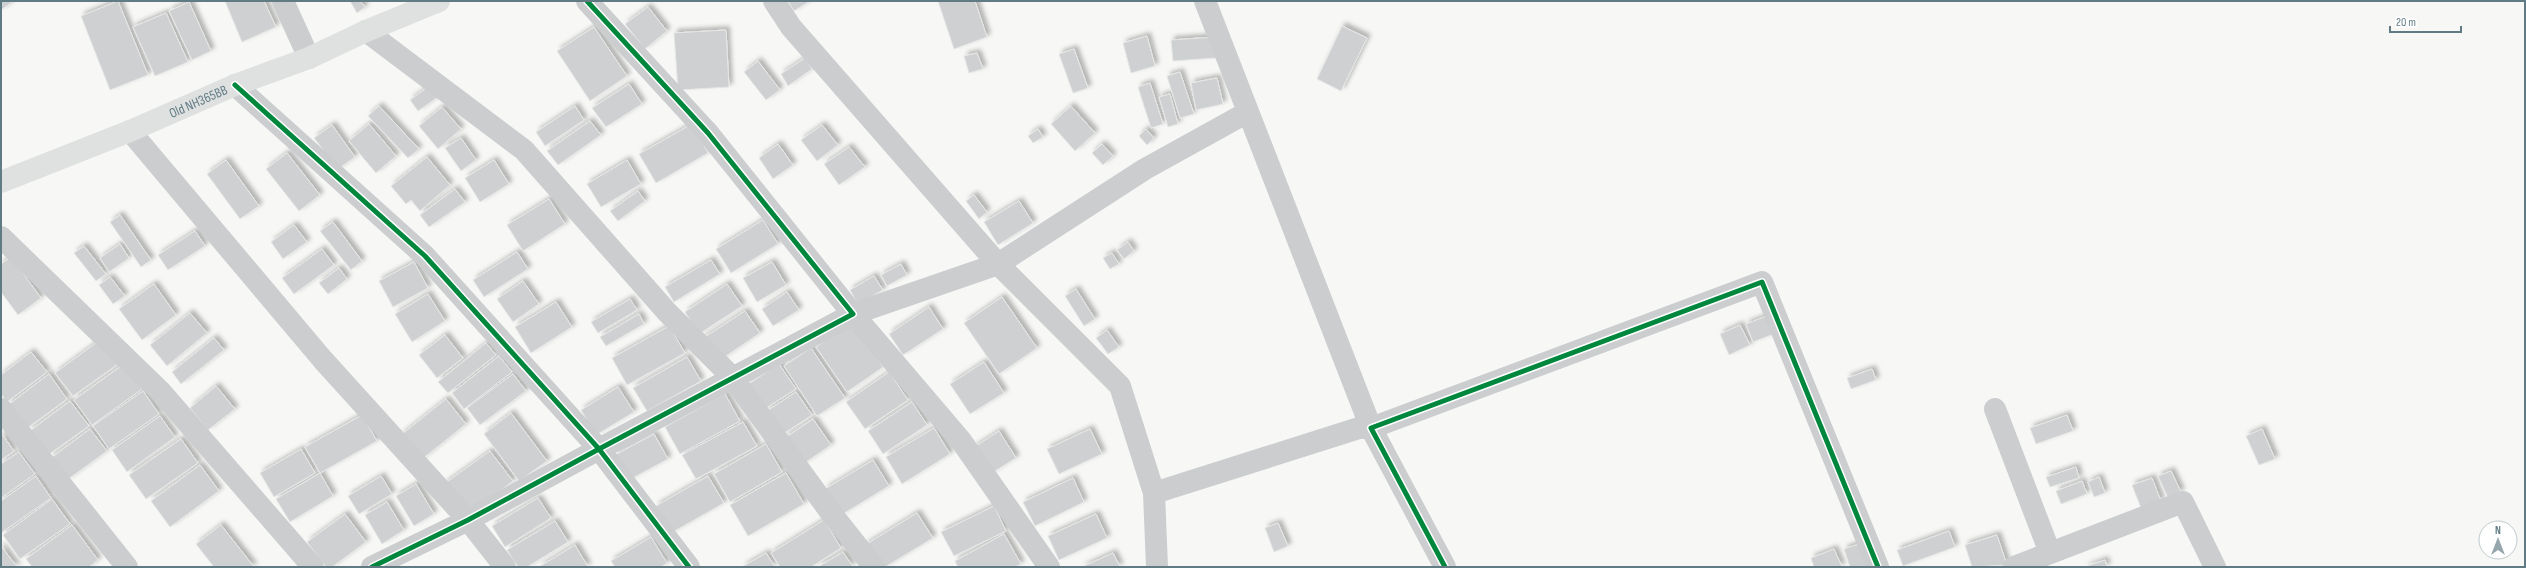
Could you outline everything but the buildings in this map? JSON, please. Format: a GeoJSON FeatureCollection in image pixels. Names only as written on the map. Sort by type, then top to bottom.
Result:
{"type":"FeatureCollection","features":[{"type":"Feature","properties":{"kind":"main road","name":"Old NH365BB"},"geometry":{"type":"LineString","coordinates":[[1,182],[130,131],[235,85],[309,58],[366,31],[439,1]]}},
{"type":"Feature","properties":{"kind":"street"},"geometry":{"type":"LineString","coordinates":[[283,1],[309,58]]}},
{"type":"Feature","properties":{"kind":"street"},"geometry":{"type":"LineString","coordinates":[[587,1],[708,133],[853,314],[962,442],[1050,567]]}},
{"type":"Feature","properties":{"kind":"street"},"geometry":{"type":"LineString","coordinates":[[774,1],[791,27],[998,264],[1120,386],[1154,493],[1157,567]]}},
{"type":"Feature","properties":{"kind":"street"},"geometry":{"type":"LineString","coordinates":[[1204,1],[1370,428],[1445,567]]}},
{"type":"Feature","properties":{"kind":"street"},"geometry":{"type":"LineString","coordinates":[[366,31],[524,150],[667,312],[732,377],[831,513],[874,567]]}},
{"type":"Feature","properties":{"kind":"street"},"geometry":{"type":"LineString","coordinates":[[235,85],[425,256],[599,449],[689,567]]}},
{"type":"Feature","properties":{"kind":"street"},"geometry":{"type":"LineString","coordinates":[[372,567],[468,520],[732,377],[853,314],[998,264],[1145,169],[1248,112]]}},
{"type":"Feature","properties":{"kind":"street"},"geometry":{"type":"LineString","coordinates":[[130,131],[324,360],[468,520],[505,567]]}},
{"type":"Feature","properties":{"kind":"street"},"geometry":{"type":"LineString","coordinates":[[1,237],[161,392],[313,567]]}},
{"type":"Feature","properties":{"kind":"street"},"geometry":{"type":"LineString","coordinates":[[1154,493],[1359,428],[1370,428],[1762,282],[1878,567]]}},
{"type":"Feature","properties":{"kind":"street"},"geometry":{"type":"LineString","coordinates":[[1,409],[127,567]]}},
{"type":"Feature","properties":{"kind":"street"},"geometry":{"type":"LineString","coordinates":[[1995,409],[2050,553]]}},
{"type":"Feature","properties":{"kind":"street"},"geometry":{"type":"LineString","coordinates":[[2014,567],[2183,502],[2215,567]]}},
{"type":"Feature","properties":{"kind":"cycle path"},"geometry":{"type":"LineString","coordinates":[[587,1],[708,133],[853,314],[599,449],[689,567]]}},
{"type":"Feature","properties":{"kind":"cycle path"},"geometry":{"type":"LineString","coordinates":[[235,85],[425,256],[599,449],[468,520],[372,567]]}},
{"type":"Feature","properties":{"kind":"cycle path"},"geometry":{"type":"LineString","coordinates":[[1445,567],[1371,428],[1762,282],[1878,567]]}}]}
